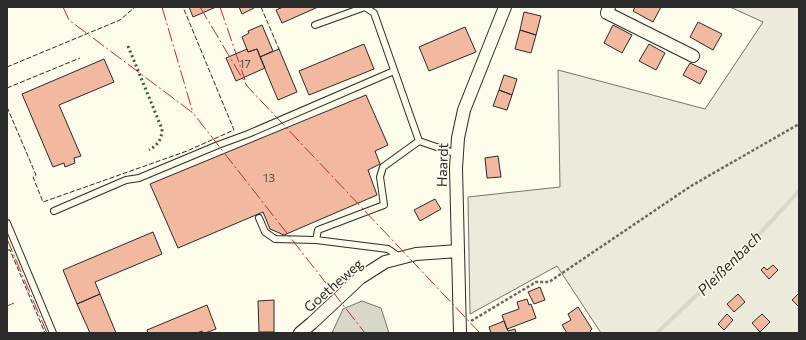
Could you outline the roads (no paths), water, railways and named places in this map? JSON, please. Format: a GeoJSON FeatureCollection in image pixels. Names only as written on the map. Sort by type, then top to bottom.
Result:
{"type":"FeatureCollection","features":[{"type":"Feature","properties":{"kind":"street","name":"Haardt"},"geometry":{"type":"LineString","coordinates":[[460,330],[456,168],[458,138],[464,110],[505,7]]}},
{"type":"Feature","properties":{"kind":"street"},"geometry":{"type":"LineString","coordinates":[[609,7],[608,13],[693,56]]}},
{"type":"Feature","properties":{"kind":"street","name":"Goetheweg"},"geometry":{"type":"LineString","coordinates":[[300,333],[360,278],[385,262],[416,254],[458,251]]}},
{"type":"Feature","properties":{"kind":"lane"},"geometry":{"type":"LineString","coordinates":[[315,25],[365,7],[374,13],[419,140],[457,154]]}},
{"type":"Feature","properties":{"kind":"lane"},"geometry":{"type":"LineString","coordinates":[[54,211],[126,180],[139,178],[248,134],[394,71]]}},
{"type":"Feature","properties":{"kind":"lane"},"geometry":{"type":"LineString","coordinates":[[316,240],[318,230],[384,205],[380,177],[383,167],[419,140]]}},
{"type":"Feature","properties":{"kind":"lane"},"geometry":{"type":"LineString","coordinates":[[259,218],[265,232],[275,239],[316,240],[388,249],[401,258]]}},
{"type":"Feature","properties":{"kind":"lane"},"geometry":{"type":"LineString","coordinates":[[7,224],[53,333]]}},
{"type":"Feature","properties":{"kind":"waterway","name":"Pleißenbach"},"geometry":{"type":"LineString","coordinates":[[657,333],[753,241],[799,191]]}}]}
